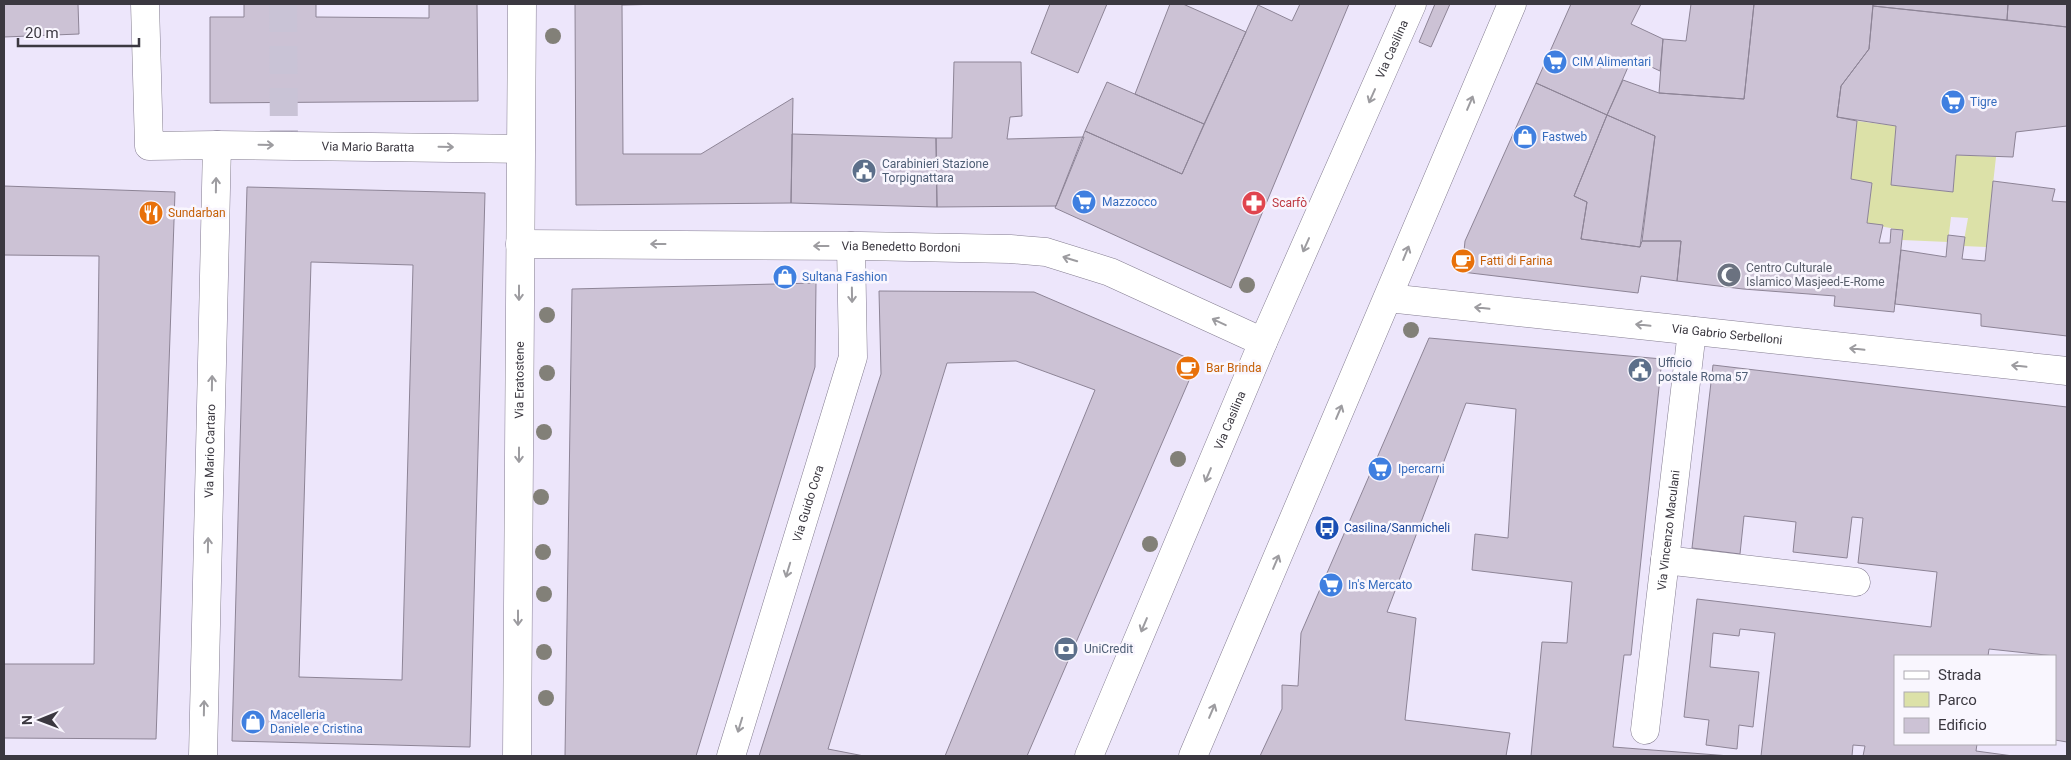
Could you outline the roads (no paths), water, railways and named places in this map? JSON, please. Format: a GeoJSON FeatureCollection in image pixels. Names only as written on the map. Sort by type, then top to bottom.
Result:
{"type":"FeatureCollection","features":[{"type":"Feature","properties":{"kind":"street","name":"Via Mario Baratta"},"geometry":{"type":"LineString","coordinates":[[145,4],[149,146],[217,145],[520,149]]}},
{"type":"Feature","properties":{"kind":"street","name":"Via Eratostene"},"geometry":{"type":"LineString","coordinates":[[517,756],[522,4]]}},
{"type":"Feature","properties":{"kind":"street","name":"Via Casilina"},"geometry":{"type":"LineString","coordinates":[[1089,756],[1264,342],[1412,4]]}},
{"type":"Feature","properties":{"kind":"street"},"geometry":{"type":"LineString","coordinates":[[1193,756],[1512,4]]}},
{"type":"Feature","properties":{"kind":"street","name":"Via Mario Cartaro"},"geometry":{"type":"LineString","coordinates":[[203,756],[217,145]]}},
{"type":"Feature","properties":{"kind":"street","name":"Via Benedetto Bordoni"},"geometry":{"type":"LineString","coordinates":[[520,244],[851,246],[1010,249],[1046,252],[1110,272],[1264,342]]}},
{"type":"Feature","properties":{"kind":"street","name":"Via Guido Cora"},"geometry":{"type":"LineString","coordinates":[[731,756],[853,357],[851,246]]}},
{"type":"Feature","properties":{"kind":"street","name":"Via Gabrio Serbelloni"},"geometry":{"type":"LineString","coordinates":[[1388,298],[2067,372]]}},
{"type":"Feature","properties":{"kind":"street","name":"Via Vincenzo Maculani"},"geometry":{"type":"LineString","coordinates":[[1645,730],[1692,331]]}},
{"type":"Feature","properties":{"kind":"street"},"geometry":{"type":"LineString","coordinates":[[1665,560],[1856,582]]}},
{"type":"Feature","properties":{"kind":"tunnel"},"geometry":{"type":"LineString","coordinates":[[283,4],[284,146]]}},
{"type":"Feature","properties":{"kind":"place","name":"CIM Alimentari"},"geometry":{"type":"Point","coordinates":[1555,62]}},
{"type":"Feature","properties":{"kind":"place","name":"Tigre"},"geometry":{"type":"Point","coordinates":[1953,102]}},
{"type":"Feature","properties":{"kind":"place","name":"Fastweb"},"geometry":{"type":"Point","coordinates":[1525,137]}},
{"type":"Feature","properties":{"kind":"place","name":"Carabinieri Stazione Torpignattara"},"geometry":{"type":"Point","coordinates":[864,171]}},
{"type":"Feature","properties":{"kind":"place","name":"Mazzocco"},"geometry":{"type":"Point","coordinates":[1084,202]}},
{"type":"Feature","properties":{"kind":"place","name":"Scarfò"},"geometry":{"type":"Point","coordinates":[1254,203]}},
{"type":"Feature","properties":{"kind":"place","name":"Sundarban"},"geometry":{"type":"Point","coordinates":[151,213]}},
{"type":"Feature","properties":{"kind":"place","name":"Fatti di Farina"},"geometry":{"type":"Point","coordinates":[1463,261]}},
{"type":"Feature","properties":{"kind":"place","name":"Centro Culturale Islamico Masjeed-E-Rome"},"geometry":{"type":"Point","coordinates":[1729,275]}},
{"type":"Feature","properties":{"kind":"place","name":"Sultana Fashion"},"geometry":{"type":"Point","coordinates":[785,277]}},
{"type":"Feature","properties":{"kind":"place","name":"Bar Brinda"},"geometry":{"type":"Point","coordinates":[1188,368]}},
{"type":"Feature","properties":{"kind":"place","name":"Ufficio postale Roma 57"},"geometry":{"type":"Point","coordinates":[1640,370]}},
{"type":"Feature","properties":{"kind":"place","name":"Ipercarni"},"geometry":{"type":"Point","coordinates":[1380,469]}},
{"type":"Feature","properties":{"kind":"place","name":"Casilina/Sanmicheli"},"geometry":{"type":"Point","coordinates":[1327,528]}},
{"type":"Feature","properties":{"kind":"place","name":"In's Mercato"},"geometry":{"type":"Point","coordinates":[1331,585]}},
{"type":"Feature","properties":{"kind":"place","name":"UniCredit"},"geometry":{"type":"Point","coordinates":[1066,649]}},
{"type":"Feature","properties":{"kind":"place","name":"Macelleria Daniele e Cristina"},"geometry":{"type":"Point","coordinates":[253,722]}}]}
